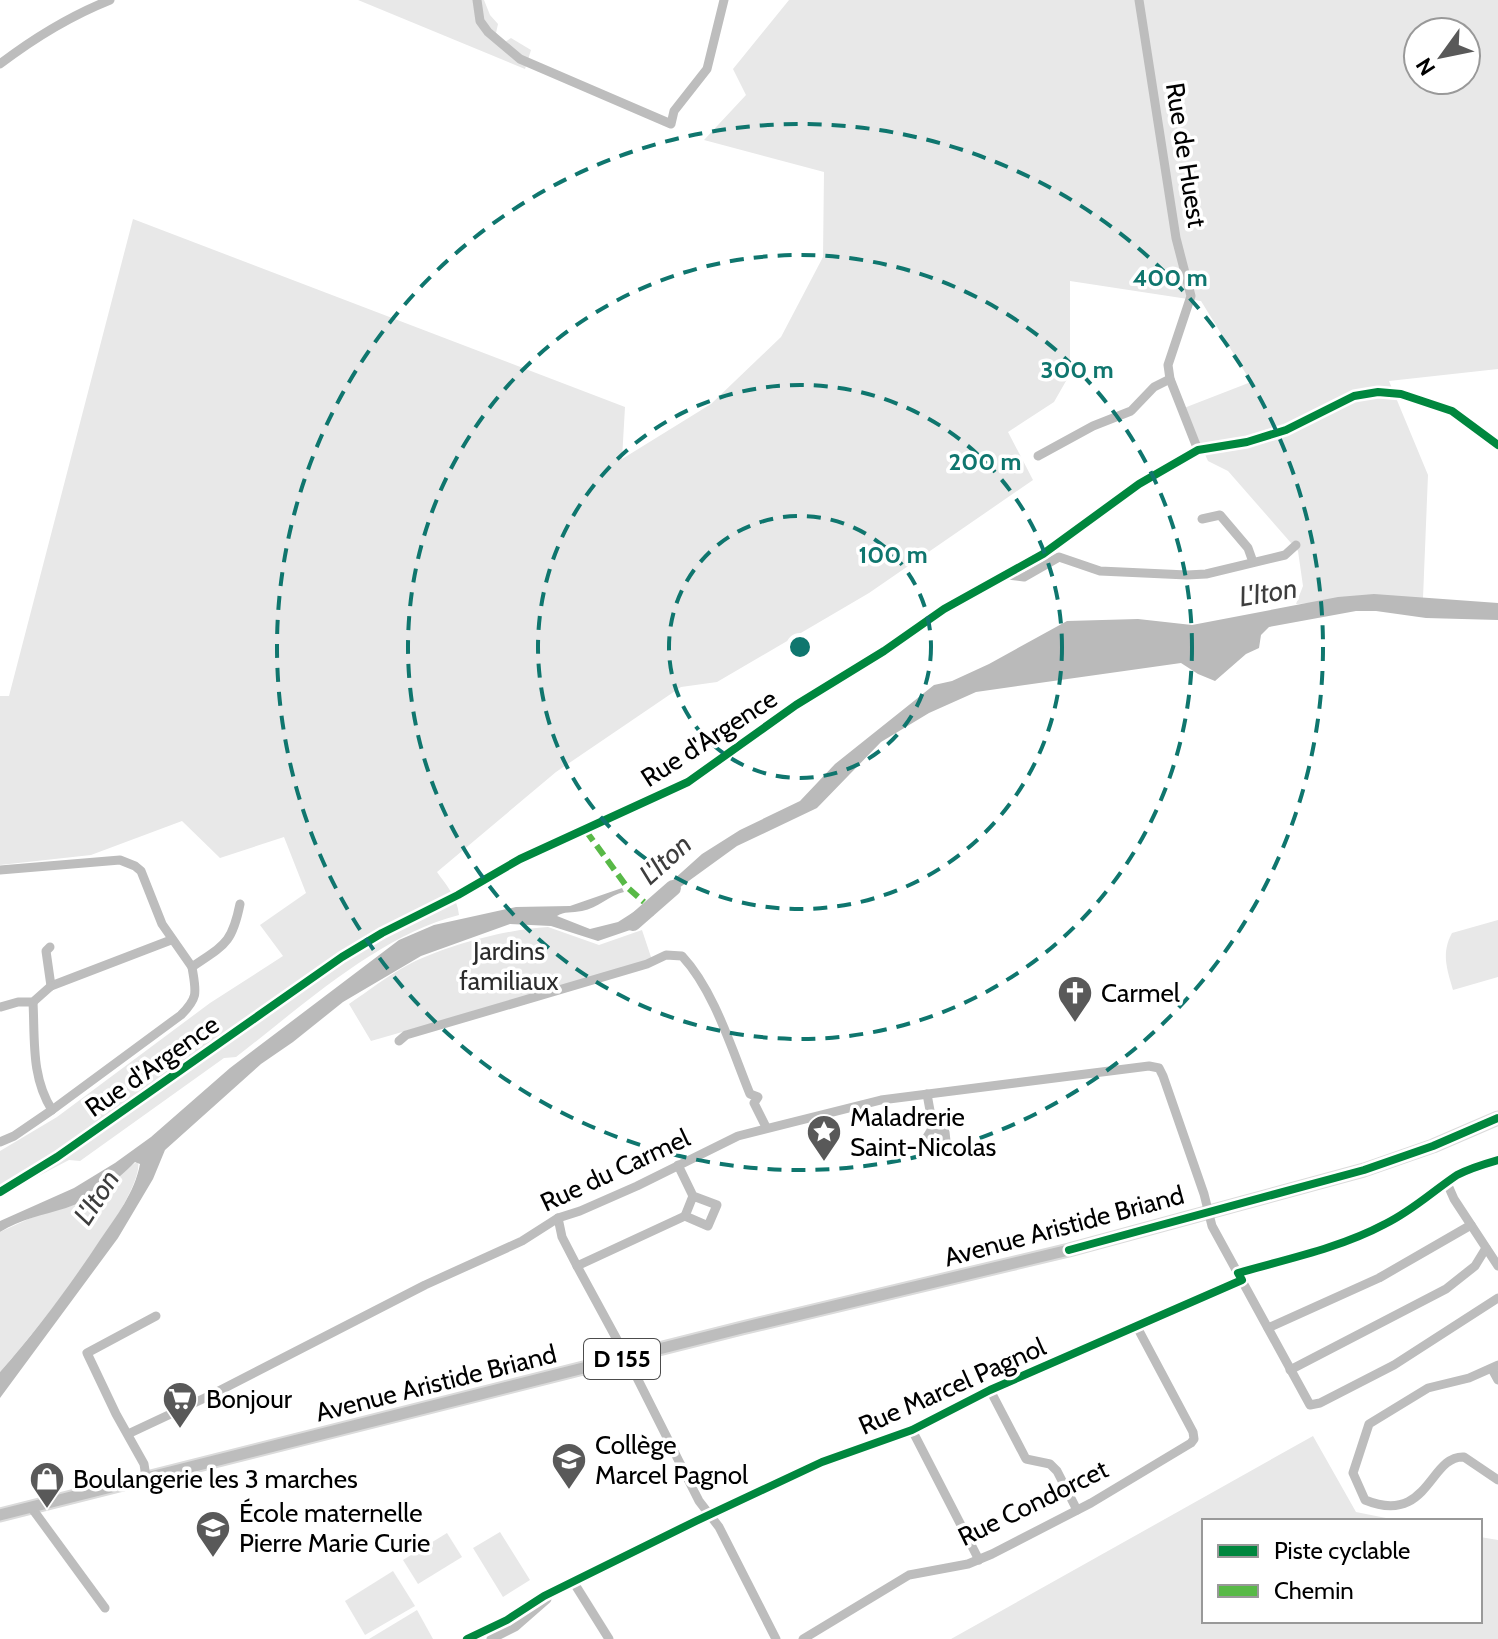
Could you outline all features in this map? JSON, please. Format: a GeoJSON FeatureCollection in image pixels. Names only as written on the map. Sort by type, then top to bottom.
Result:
{"type":"FeatureCollection","features":[{"type":"Feature","properties":{"kind":"main road","name":"D 155"},"geometry":{"type":"LineString","coordinates":[[1208,1211],[1364,1170],[1433,1146],[1498,1118]]}},
{"type":"Feature","properties":{"kind":"main road","name":"Avenue Aristide Briand"},"geometry":{"type":"LineString","coordinates":[[0,1515],[742,1328],[1069,1250],[1208,1211]]}},
{"type":"Feature","properties":{"kind":"street"},"geometry":{"type":"LineString","coordinates":[[0,64],[50,29],[81,11],[110,0]]}},
{"type":"Feature","properties":{"kind":"street"},"geometry":{"type":"LineString","coordinates":[[477,0],[480,21],[488,32],[520,59],[671,124],[674,111],[707,69],[724,0]]}},
{"type":"Feature","properties":{"kind":"street","name":"Rue de Huest"},"geometry":{"type":"LineString","coordinates":[[1139,0],[1176,238],[1191,296],[1168,365],[1170,379],[1198,450]]}},
{"type":"Feature","properties":{"kind":"street"},"geometry":{"type":"LineString","coordinates":[[1038,456],[1093,426],[1131,411],[1154,387],[1170,379]]}},
{"type":"Feature","properties":{"kind":"street","name":"Rue d'Argence"},"geometry":{"type":"LineString","coordinates":[[0,1192],[57,1157],[368,941],[520,859],[688,782],[796,705],[884,651],[944,609],[1043,554],[1139,484],[1198,450],[1247,442],[1286,430],[1354,396],[1378,392],[1401,394],[1452,411],[1498,445]]}},
{"type":"Feature","properties":{"kind":"street"},"geometry":{"type":"LineString","coordinates":[[1202,519],[1220,515],[1248,548],[1253,562]]}},
{"type":"Feature","properties":{"kind":"street"},"geometry":{"type":"LineString","coordinates":[[1008,575],[1024,577],[1059,557],[1100,571],[1206,574],[1285,555],[1296,545]]}},
{"type":"Feature","properties":{"kind":"street"},"geometry":{"type":"LineString","coordinates":[[0,870],[120,860],[135,866],[141,871],[171,940],[192,967],[196,991],[194,1002],[181,1015],[52,1110],[0,1142]]}},
{"type":"Feature","properties":{"kind":"street"},"geometry":{"type":"LineString","coordinates":[[192,967],[228,943],[240,904]]}},
{"type":"Feature","properties":{"kind":"street"},"geometry":{"type":"LineString","coordinates":[[1,1007],[33,1002],[51,986],[171,940]]}},
{"type":"Feature","properties":{"kind":"street"},"geometry":{"type":"LineString","coordinates":[[50,947],[46,951],[51,986]]}},
{"type":"Feature","properties":{"kind":"street"},"geometry":{"type":"LineString","coordinates":[[399,1041],[406,1035],[647,964],[666,955],[682,956],[695,970],[750,1094],[758,1097],[754,1103],[766,1127]]}},
{"type":"Feature","properties":{"kind":"street"},"geometry":{"type":"LineString","coordinates":[[33,1002],[38,1081],[52,1110]]}},
{"type":"Feature","properties":{"kind":"street","name":"Rue du Carmel"},"geometry":{"type":"LineString","coordinates":[[128,1434],[425,1285],[522,1241],[558,1218],[594,1205],[738,1136],[881,1100],[1149,1066],[1159,1068],[1208,1211]]}},
{"type":"Feature","properties":{"kind":"street"},"geometry":{"type":"LineString","coordinates":[[927,1094],[933,1127]]}},
{"type":"Feature","properties":{"kind":"street","name":"Rue Marcel Pagnol"},"geometry":{"type":"LineString","coordinates":[[467,1639],[489,1630],[544,1596],[822,1462],[912,1430],[990,1390],[1137,1327],[1240,1277],[1382,1226],[1472,1168],[1498,1160]]}},
{"type":"Feature","properties":{"kind":"street"},"geometry":{"type":"LineString","coordinates":[[678,1165],[693,1196],[717,1205],[708,1226],[685,1216]]}},
{"type":"Feature","properties":{"kind":"street"},"geometry":{"type":"LineString","coordinates":[[1447,1183],[1498,1266]]}},
{"type":"Feature","properties":{"kind":"street"},"geometry":{"type":"LineString","coordinates":[[577,1266],[685,1216],[693,1196]]}},
{"type":"Feature","properties":{"kind":"street"},"geometry":{"type":"LineString","coordinates":[[1208,1211],[1212,1226],[1310,1405],[1320,1403],[1394,1365],[1498,1298]]}},
{"type":"Feature","properties":{"kind":"street"},"geometry":{"type":"LineString","coordinates":[[558,1218],[562,1237],[577,1266],[699,1501],[712,1515],[776,1639]]}},
{"type":"Feature","properties":{"kind":"street"},"geometry":{"type":"LineString","coordinates":[[1268,1328],[1369,1283],[1471,1225]]}},
{"type":"Feature","properties":{"kind":"street"},"geometry":{"type":"LineString","coordinates":[[1290,1370],[1446,1289],[1475,1266],[1486,1248]]}},
{"type":"Feature","properties":{"kind":"street"},"geometry":{"type":"LineString","coordinates":[[146,1477],[144,1464],[87,1353],[156,1316]]}},
{"type":"Feature","properties":{"kind":"street","name":"Rue Condorcet"},"geometry":{"type":"LineString","coordinates":[[803,1639],[909,1575],[979,1560],[1077,1510],[1194,1439],[1137,1327]]}},
{"type":"Feature","properties":{"kind":"street"},"geometry":{"type":"LineString","coordinates":[[1498,1380],[1495,1367],[1469,1378],[1428,1388],[1369,1424],[1353,1473],[1365,1500],[1387,1507],[1397,1506],[1418,1495],[1444,1465],[1457,1457],[1464,1457],[1498,1480]]}},
{"type":"Feature","properties":{"kind":"street"},"geometry":{"type":"LineString","coordinates":[[990,1390],[1026,1459],[1050,1464],[1057,1471],[1077,1510]]}},
{"type":"Feature","properties":{"kind":"street"},"geometry":{"type":"LineString","coordinates":[[912,1430],[979,1560]]}},
{"type":"Feature","properties":{"kind":"street"},"geometry":{"type":"LineString","coordinates":[[31,1507],[105,1608]]}},
{"type":"Feature","properties":{"kind":"street"},"geometry":{"type":"LineString","coordinates":[[574,1583],[609,1639]]}},
{"type":"Feature","properties":{"kind":"street","name":"Rue Marcel Pagnol"},"geometry":{"type":"LineString","coordinates":[[491,1639],[515,1627],[560,1590]]}},
{"type":"Feature","properties":{"kind":"green space"},"geometry":{"type":"Polygon","coordinates":[[[358,0],[484,0],[498,24],[496,33],[505,42],[511,38],[531,50],[525,69],[358,0]]]}},
{"type":"Feature","properties":{"kind":"green space"},"geometry":{"type":"Polygon","coordinates":[[[789,0],[1498,0],[1498,369],[1389,381],[1428,475],[1423,598],[1296,604],[1303,586],[1298,551],[1228,471],[1208,461],[1184,408],[1251,382],[1201,301],[1070,281],[1070,374],[1054,402],[1008,432],[1033,480],[869,593],[717,682],[681,687],[556,772],[437,872],[454,897],[459,915],[429,925],[370,956],[314,995],[236,1057],[224,1058],[80,1161],[69,1160],[0,1196],[0,1151],[57,1117],[210,1003],[283,956],[260,925],[306,893],[284,837],[220,858],[182,821],[91,855],[0,865],[0,696],[9,696],[133,219],[625,407],[622,459],[711,404],[781,337],[823,257],[824,172],[704,140],[746,95],[733,69],[789,0]]]}},
{"type":"Feature","properties":{"kind":"green space"},"geometry":{"type":"Polygon","coordinates":[[[1498,920],[1498,977],[1453,990],[1446,954],[1452,933],[1498,920]]]}},
{"type":"Feature","properties":{"kind":"green space","name":"Jardins familiaux"},"geometry":{"type":"Polygon","coordinates":[[[548,927],[599,945],[642,930],[652,960],[371,1041],[349,1004],[399,970],[456,945],[548,927]]]}},
{"type":"Feature","properties":{"kind":"green space"},"geometry":{"type":"Polygon","coordinates":[[[138,1161],[135,1179],[124,1205],[105,1235],[58,1301],[0,1372],[0,1232],[35,1216],[77,1203],[138,1161]]]}},
{"type":"Feature","properties":{"kind":"green space"},"geometry":{"type":"Polygon","coordinates":[[[1313,1436],[1356,1512],[1391,1519],[1202,1519],[1202,1623],[1482,1623],[1482,1537],[1498,1540],[1498,1639],[951,1639],[1313,1436]]]}},
{"type":"Feature","properties":{"kind":"green space"},"geometry":{"type":"Polygon","coordinates":[[[500,1532],[530,1580],[503,1597],[473,1548],[500,1532]]]}},
{"type":"Feature","properties":{"kind":"green space"},"geometry":{"type":"Polygon","coordinates":[[[447,1533],[462,1557],[418,1584],[403,1560],[447,1533]]]}},
{"type":"Feature","properties":{"kind":"green space"},"geometry":{"type":"Polygon","coordinates":[[[393,1571],[415,1606],[365,1635],[345,1601],[393,1571]]]}},
{"type":"Feature","properties":{"kind":"green space"},"geometry":{"type":"Polygon","coordinates":[[[417,1610],[433,1639],[369,1639],[417,1610]]]}},
{"type":"Feature","properties":{"kind":"shaded area"},"geometry":{"type":"Polygon","coordinates":[[[1374,594],[1498,603],[1498,620],[1426,618],[1356,611],[1269,627],[1261,635],[1259,648],[1246,654],[1215,681],[1181,663],[976,692],[929,713],[881,742],[817,808],[737,846],[660,905],[653,898],[702,854],[740,830],[800,801],[835,764],[934,685],[952,681],[989,664],[1067,621],[1138,619],[1192,625],[1338,597],[1374,594]]]}},
{"type":"Feature","properties":{"kind":"shaded area"},"geometry":{"type":"Polygon","coordinates":[[[622,888],[624,892],[593,907],[557,916],[590,929],[618,922],[643,906],[654,915],[636,928],[598,941],[551,926],[510,924],[421,956],[343,1002],[261,1064],[165,1150],[153,1179],[118,1238],[0,1398],[0,1372],[52,1308],[112,1222],[129,1194],[140,1164],[135,1162],[103,1189],[75,1205],[0,1232],[0,1221],[74,1188],[115,1163],[151,1137],[230,1068],[399,940],[434,925],[516,907],[570,906],[622,888]]]}},
{"type":"Feature","properties":{"kind":"waterway","name":"L'Iton"},"geometry":{"type":"LineString","coordinates":[[633,923],[673,888]]}},
{"type":"Feature","properties":{"kind":"marked path"},"geometry":{"type":"LineString","coordinates":[[586,831],[627,887],[644,902]]}},
{"type":"Feature","properties":{"kind":"cycle path"},"geometry":{"type":"LineString","coordinates":[[0,1192],[57,1157],[342,957],[520,859],[688,782],[796,705],[884,651],[944,609],[1043,554],[1139,484],[1198,450],[1247,442],[1286,430],[1354,396],[1378,392],[1401,394],[1452,411],[1498,445]]}},
{"type":"Feature","properties":{"kind":"cycle path"},"geometry":{"type":"LineString","coordinates":[[1069,1250],[1364,1170],[1433,1146],[1498,1118]]}},
{"type":"Feature","properties":{"kind":"cycle path"},"geometry":{"type":"LineString","coordinates":[[467,1639],[507,1620],[544,1596],[822,1462],[912,1430],[990,1390],[1242,1280],[1238,1273],[1313,1252],[1368,1232],[1395,1219],[1457,1175],[1498,1160]]}},
{"type":"Feature","properties":{"kind":"place","name":"Carmel"},"geometry":{"type":"Point","coordinates":[1075,1024]}},
{"type":"Feature","properties":{"kind":"place","name":"Maladrerie Saint-Nicolas"},"geometry":{"type":"Point","coordinates":[824,1163]}},
{"type":"Feature","properties":{"kind":"place","name":"Bonjour"},"geometry":{"type":"Point","coordinates":[180,1430]}},
{"type":"Feature","properties":{"kind":"place","name":"Collège Marcel Pagnol"},"geometry":{"type":"Point","coordinates":[569,1491]}},
{"type":"Feature","properties":{"kind":"place","name":"Boulangerie les 3 marches"},"geometry":{"type":"Point","coordinates":[47,1510]}},
{"type":"Feature","properties":{"kind":"place","name":"École maternelle Pierre Marie Curie"},"geometry":{"type":"Point","coordinates":[213,1559]}}]}
